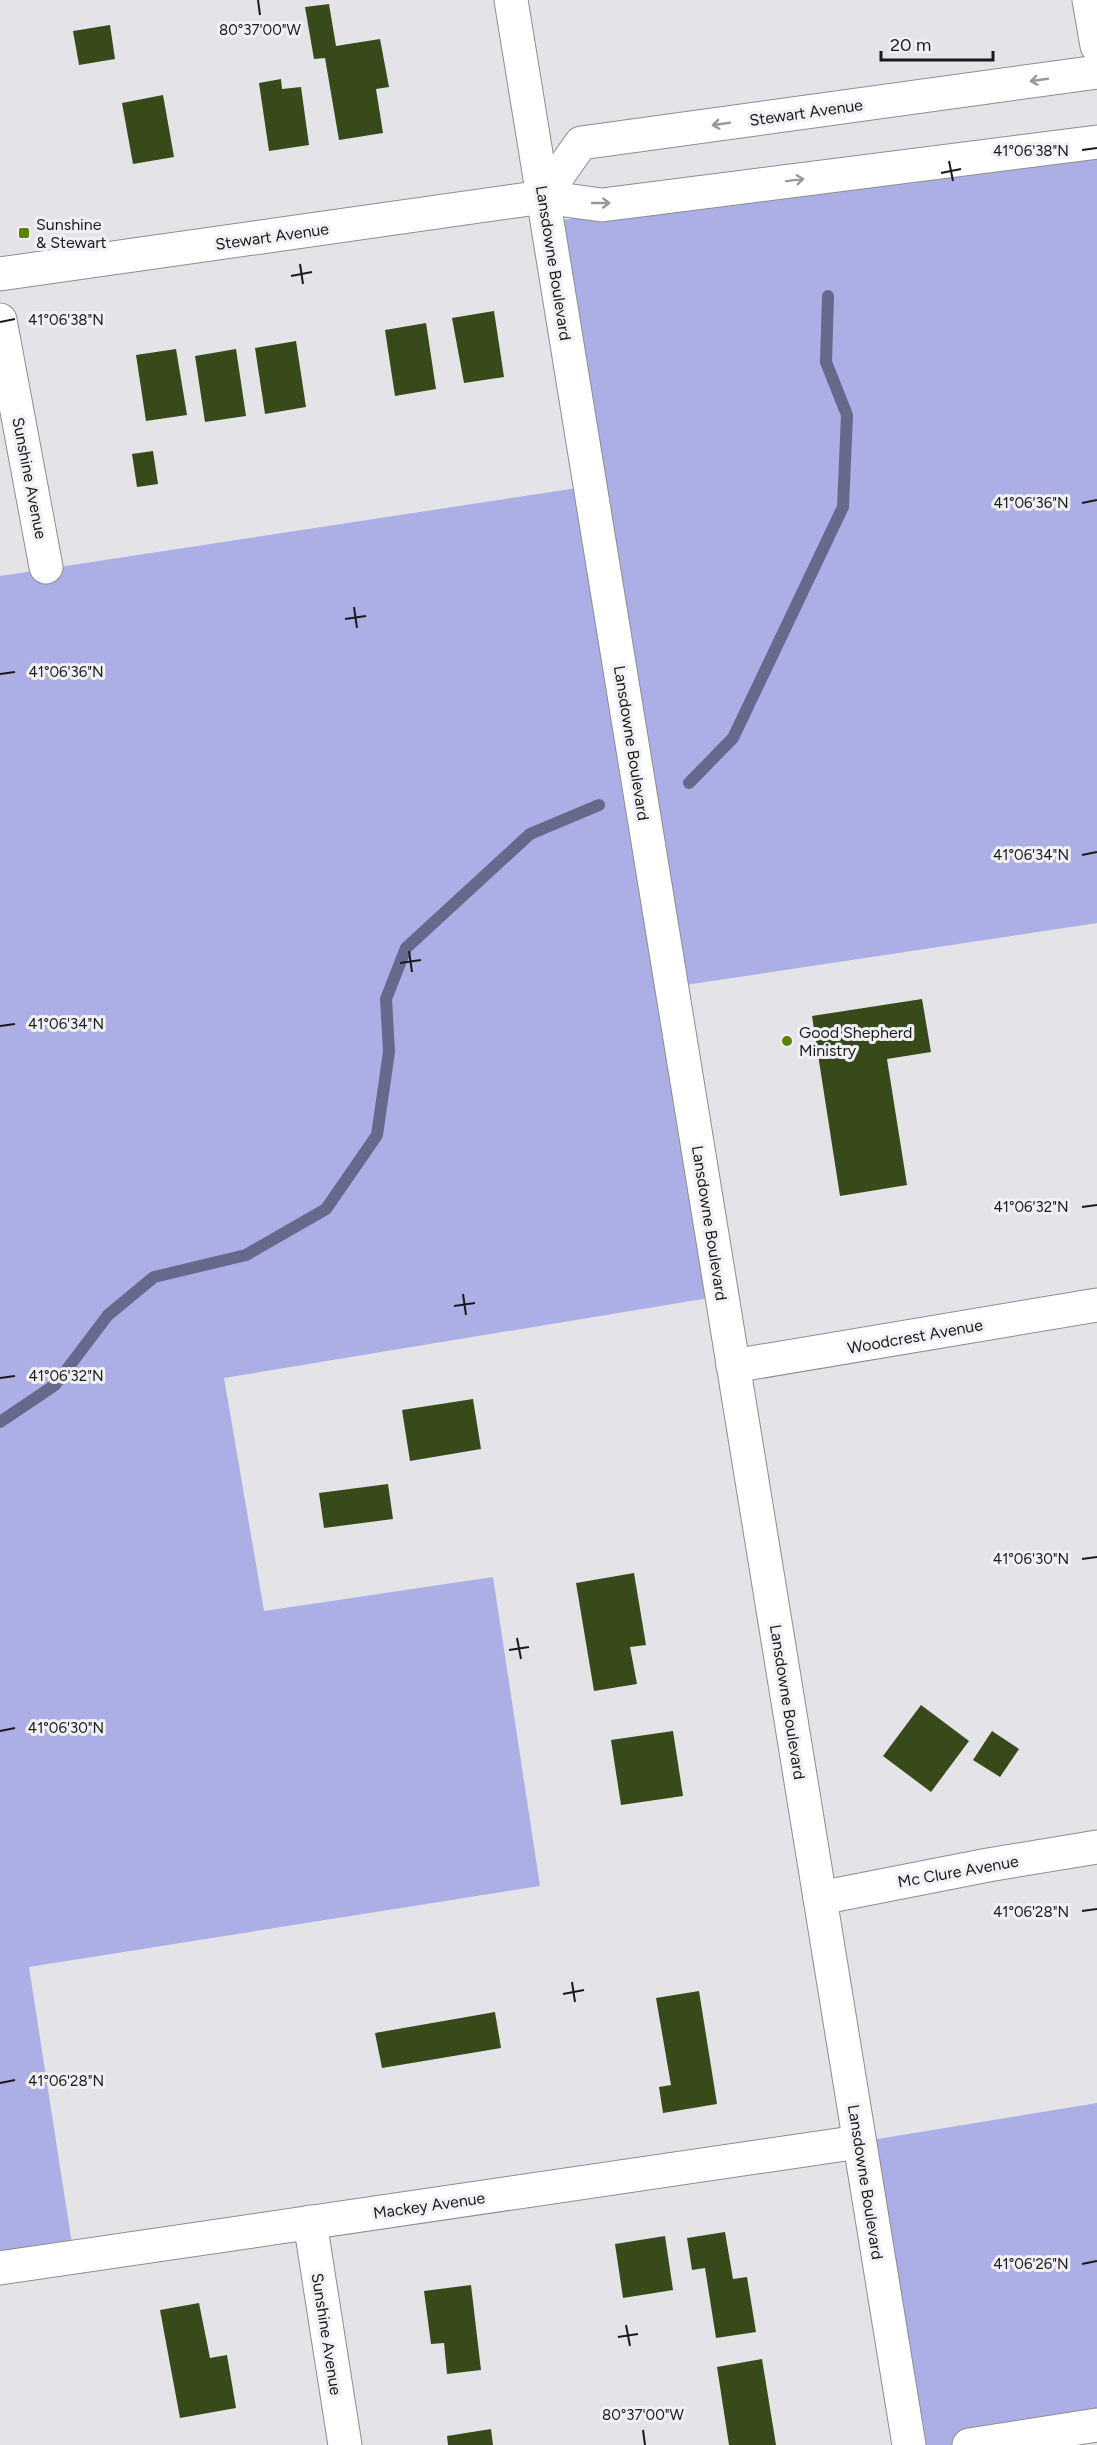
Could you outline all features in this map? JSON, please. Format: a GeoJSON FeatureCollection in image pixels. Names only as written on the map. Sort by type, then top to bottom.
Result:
{"type":"FeatureCollection","features":[{"type":"Feature","properties":{"kind":"street","name":"Lansdowne Boulevard"},"geometry":{"type":"LineString","coordinates":[[511,0],[909,2445]]}},
{"type":"Feature","properties":{"kind":"street"},"geometry":{"type":"LineString","coordinates":[[1089,0],[1097,46]]}},
{"type":"Feature","properties":{"kind":"street","name":"Stewart Avenue"},"geometry":{"type":"LineString","coordinates":[[543,197],[581,143],[1097,72]]}},
{"type":"Feature","properties":{"kind":"street","name":"Stewart Avenue"},"geometry":{"type":"LineString","coordinates":[[0,274],[543,197],[602,205],[1097,142]]}},
{"type":"Feature","properties":{"kind":"street","name":"Sunshine Avenue"},"geometry":{"type":"LineString","coordinates":[[0,320],[46,567]]}},
{"type":"Feature","properties":{"kind":"street","name":"Woodcrest Avenue"},"geometry":{"type":"LineString","coordinates":[[733,1366],[1097,1305]]}},
{"type":"Feature","properties":{"kind":"street","name":"Mc Clure Avenue"},"geometry":{"type":"LineString","coordinates":[[820,1898],[988,1865],[1097,1847]]}},
{"type":"Feature","properties":{"kind":"street","name":"Mackey Avenue"},"geometry":{"type":"LineString","coordinates":[[0,2268],[859,2142]]}},
{"type":"Feature","properties":{"kind":"street","name":"Sunshine Avenue"},"geometry":{"type":"LineString","coordinates":[[310,2223],[345,2445]]}},
{"type":"Feature","properties":{"kind":"street"},"geometry":{"type":"LineString","coordinates":[[969,2445],[1097,2426]]}},
{"type":"Feature","properties":{"kind":"shaded area"},"geometry":{"type":"Polygon","coordinates":[[[1097,143],[1097,923],[672,987],[721,1296],[224,1378],[264,1611],[493,1577],[540,1886],[29,1967],[74,2257],[0,2268],[0,576],[590,486],[548,222],[1097,143]]]}},
{"type":"Feature","properties":{"kind":"shaded area"},"geometry":{"type":"Polygon","coordinates":[[[1097,2103],[1097,2425],[969,2445],[909,2445],[859,2142],[1097,2103]]]}},
{"type":"Feature","properties":{"kind":"building"},"geometry":{"type":"Polygon","coordinates":[[[329,4],[336,46],[380,39],[389,87],[376,89],[383,133],[339,140],[325,58],[314,59],[305,7],[329,4]]]}},
{"type":"Feature","properties":{"kind":"building"},"geometry":{"type":"Polygon","coordinates":[[[110,25],[115,59],[79,65],[73,31],[110,25]]]}},
{"type":"Feature","properties":{"kind":"building"},"geometry":{"type":"Polygon","coordinates":[[[281,79],[282,89],[301,87],[309,145],[269,151],[259,83],[281,79]]]}},
{"type":"Feature","properties":{"kind":"building"},"geometry":{"type":"Polygon","coordinates":[[[163,95],[174,157],[133,164],[122,103],[163,95]]]}},
{"type":"Feature","properties":{"kind":"building"},"geometry":{"type":"Polygon","coordinates":[[[494,311],[504,377],[464,383],[452,318],[494,311]]]}},
{"type":"Feature","properties":{"kind":"building"},"geometry":{"type":"Polygon","coordinates":[[[426,323],[436,389],[395,396],[385,330],[426,323]]]}},
{"type":"Feature","properties":{"kind":"building"},"geometry":{"type":"Polygon","coordinates":[[[296,341],[306,407],[265,414],[255,348],[296,341]]]}},
{"type":"Feature","properties":{"kind":"building"},"geometry":{"type":"Polygon","coordinates":[[[176,349],[187,415],[146,421],[136,355],[176,349]]]}},
{"type":"Feature","properties":{"kind":"building"},"geometry":{"type":"Polygon","coordinates":[[[236,349],[246,416],[205,422],[195,356],[236,349]]]}},
{"type":"Feature","properties":{"kind":"building"},"geometry":{"type":"Polygon","coordinates":[[[153,451],[158,484],[137,487],[132,454],[153,451]]]}},
{"type":"Feature","properties":{"kind":"building"},"geometry":{"type":"Polygon","coordinates":[[[922,999],[931,1052],[887,1059],[907,1185],[840,1196],[812,1016],[922,999]]]}},
{"type":"Feature","properties":{"kind":"building"},"geometry":{"type":"Polygon","coordinates":[[[473,1399],[481,1449],[410,1461],[402,1410],[473,1399]]]}},
{"type":"Feature","properties":{"kind":"building"},"geometry":{"type":"Polygon","coordinates":[[[388,1484],[393,1519],[324,1528],[319,1493],[388,1484]]]}},
{"type":"Feature","properties":{"kind":"building"},"geometry":{"type":"Polygon","coordinates":[[[634,1573],[646,1645],[630,1647],[637,1684],[594,1691],[576,1583],[634,1573]]]}},
{"type":"Feature","properties":{"kind":"building"},"geometry":{"type":"Polygon","coordinates":[[[921,1705],[969,1741],[931,1792],[883,1756],[921,1705]]]}},
{"type":"Feature","properties":{"kind":"building"},"geometry":{"type":"Polygon","coordinates":[[[673,1731],[683,1796],[621,1805],[611,1740],[673,1731]]]}},
{"type":"Feature","properties":{"kind":"building"},"geometry":{"type":"Polygon","coordinates":[[[992,1731],[1019,1749],[1000,1777],[973,1760],[992,1731]]]}},
{"type":"Feature","properties":{"kind":"building"},"geometry":{"type":"Polygon","coordinates":[[[699,1991],[717,2104],[663,2113],[659,2087],[671,2085],[656,1998],[699,1991]]]}},
{"type":"Feature","properties":{"kind":"building"},"geometry":{"type":"Polygon","coordinates":[[[495,2012],[501,2048],[382,2068],[375,2033],[495,2012]]]}},
{"type":"Feature","properties":{"kind":"building"},"geometry":{"type":"Polygon","coordinates":[[[725,2232],[733,2279],[747,2277],[756,2332],[716,2338],[705,2268],[692,2270],[687,2238],[725,2232]]]}},
{"type":"Feature","properties":{"kind":"building"},"geometry":{"type":"Polygon","coordinates":[[[665,2236],[673,2290],[623,2298],[615,2244],[665,2236]]]}},
{"type":"Feature","properties":{"kind":"building"},"geometry":{"type":"Polygon","coordinates":[[[471,2285],[481,2370],[447,2374],[444,2343],[431,2344],[424,2291],[471,2285]]]}},
{"type":"Feature","properties":{"kind":"building"},"geometry":{"type":"Polygon","coordinates":[[[199,2303],[210,2358],[227,2355],[236,2408],[180,2418],[160,2310],[199,2303]]]}},
{"type":"Feature","properties":{"kind":"building"},"geometry":{"type":"Polygon","coordinates":[[[762,2359],[776,2445],[729,2445],[717,2367],[762,2359]]]}},
{"type":"Feature","properties":{"kind":"building"},"geometry":{"type":"Polygon","coordinates":[[[491,2429],[493,2445],[448,2445],[447,2436],[491,2429]]]}},
{"type":"Feature","properties":{"kind":"waterway"},"geometry":{"type":"LineString","coordinates":[[689,783],[733,738],[843,507],[847,415],[826,362],[828,296]]}},
{"type":"Feature","properties":{"kind":"waterway"},"geometry":{"type":"LineString","coordinates":[[0,1422],[55,1385],[108,1315],[154,1277],[246,1255],[326,1209],[377,1135],[389,1052],[386,999],[406,948],[530,834],[599,805]]}},
{"type":"Feature","properties":{"kind":"place","name":"Sunshine & Stewart"},"geometry":{"type":"Point","coordinates":[24,233]}},
{"type":"Feature","properties":{"kind":"place","name":"Good Shepherd Ministry"},"geometry":{"type":"Point","coordinates":[787,1041]}}]}
